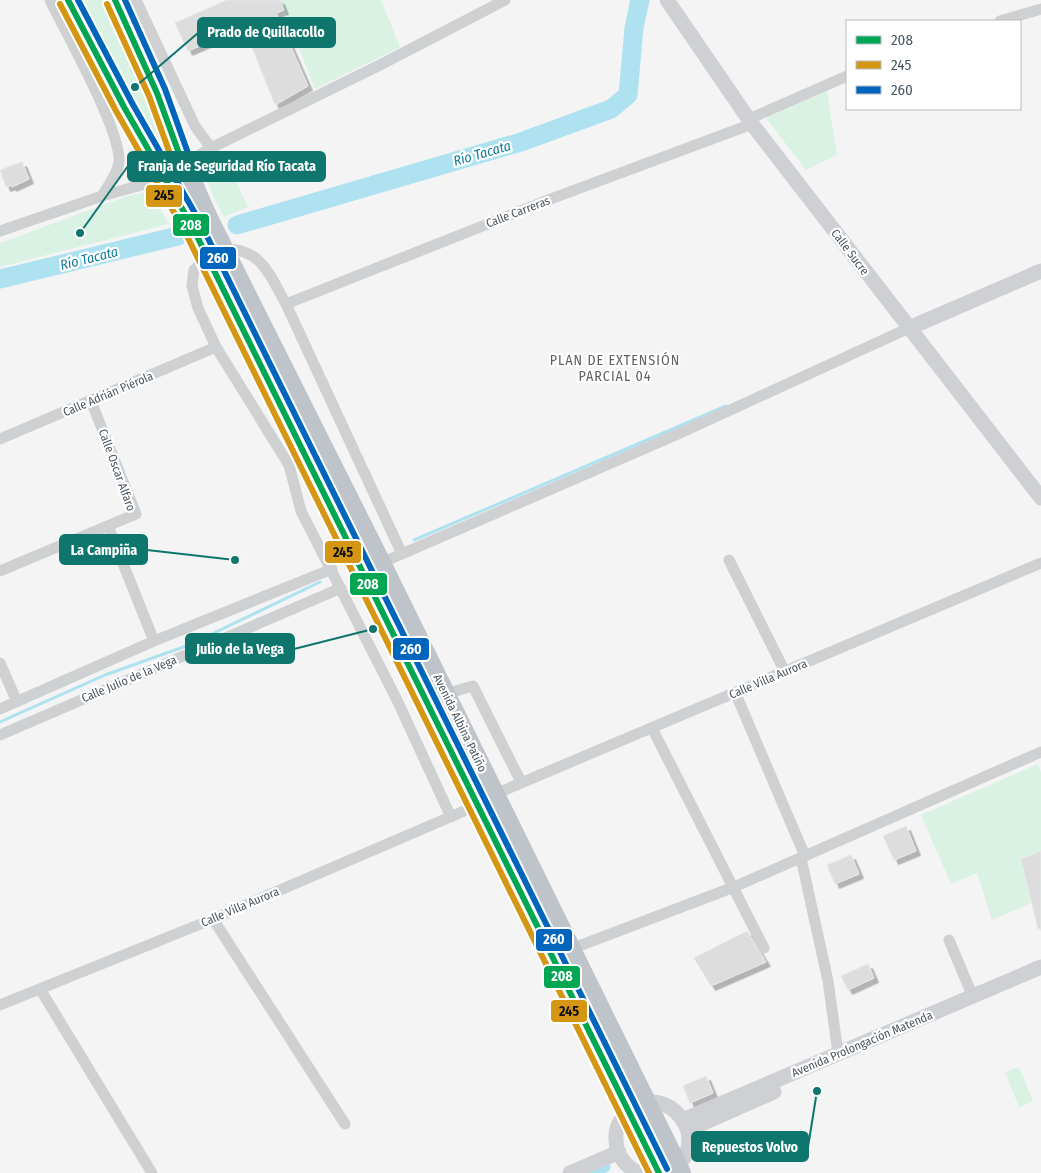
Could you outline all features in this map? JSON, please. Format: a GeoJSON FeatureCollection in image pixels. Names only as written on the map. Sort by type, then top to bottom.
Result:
{"type":"FeatureCollection","features":[{"type":"Feature","properties":{"kind":"highway","name":"Avenida Albina Patiño"},"geometry":{"type":"LineString","coordinates":[[68,0],[124,107],[166,178],[216,253],[381,563],[446,694],[486,800],[571,949],[646,1102],[674,1171]]}},
{"type":"Feature","properties":{"kind":"highway","name":"Avenida Albina Patiño"},"geometry":{"type":"LineString","coordinates":[[115,0],[157,93],[216,253],[486,800],[628,1112],[658,1173]]}},
{"type":"Feature","properties":{"kind":"main road","name":"Calle Sucre"},"geometry":{"type":"LineString","coordinates":[[666,0],[751,121],[1041,498]]}},
{"type":"Feature","properties":{"kind":"main road"},"geometry":{"type":"LineString","coordinates":[[909,328],[1041,271]]}},
{"type":"Feature","properties":{"kind":"main road","name":"Avenida Prolongación Matenda"},"geometry":{"type":"LineString","coordinates":[[686,1125],[838,1053],[1041,968]]}},
{"type":"Feature","properties":{"kind":"main road","name":"Avenida Prolongación Matenda"},"geometry":{"type":"LineString","coordinates":[[686,1125],[1041,979]]}},
{"type":"Feature","properties":{"kind":"main road"},"geometry":{"type":"LineString","coordinates":[[639,1173],[628,1166],[618,1152],[616,1133],[620,1121],[628,1112],[646,1102],[670,1107],[686,1125],[687,1150],[674,1171]]}},
{"type":"Feature","properties":{"kind":"main road"},"geometry":{"type":"LineString","coordinates":[[570,1173],[618,1152]]}},
{"type":"Feature","properties":{"kind":"street"},"geometry":{"type":"LineString","coordinates":[[50,0],[111,126],[119,149],[119,164],[102,196]]}},
{"type":"Feature","properties":{"kind":"street"},"geometry":{"type":"LineString","coordinates":[[136,0],[195,126],[211,148]]}},
{"type":"Feature","properties":{"kind":"street"},"geometry":{"type":"LineString","coordinates":[[183,165],[211,148],[378,66],[505,0]]}},
{"type":"Feature","properties":{"kind":"street"},"geometry":{"type":"LineString","coordinates":[[1003,20],[1041,9]]}},
{"type":"Feature","properties":{"kind":"street","name":"Calle Carreras"},"geometry":{"type":"LineString","coordinates":[[286,304],[751,121],[846,76]]}},
{"type":"Feature","properties":{"kind":"street"},"geometry":{"type":"LineString","coordinates":[[0,231],[102,196],[166,178]]}},
{"type":"Feature","properties":{"kind":"street"},"geometry":{"type":"LineString","coordinates":[[402,554],[286,304],[264,265],[253,255],[237,249],[216,253],[194,270],[192,286],[198,308],[216,348],[289,465],[301,512],[332,569],[397,700],[451,817]]}},
{"type":"Feature","properties":{"kind":"street"},"geometry":{"type":"LineString","coordinates":[[381,563],[678,434],[909,328]]}},
{"type":"Feature","properties":{"kind":"street","name":"Calle Adrián Piérola"},"geometry":{"type":"LineString","coordinates":[[0,440],[216,348]]}},
{"type":"Feature","properties":{"kind":"street","name":"Calle Oscar Alfaro"},"geometry":{"type":"LineString","coordinates":[[0,570],[136,514],[91,401]]}},
{"type":"Feature","properties":{"kind":"street"},"geometry":{"type":"LineString","coordinates":[[108,526],[154,641]]}},
{"type":"Feature","properties":{"kind":"street"},"geometry":{"type":"LineString","coordinates":[[729,560],[785,672]]}},
{"type":"Feature","properties":{"kind":"street","name":"Calle Villa Aurora"},"geometry":{"type":"LineString","coordinates":[[0,1005],[213,919],[451,817],[521,782],[1041,563]]}},
{"type":"Feature","properties":{"kind":"street","name":"Calle Julio de la Vega"},"geometry":{"type":"LineString","coordinates":[[0,709],[154,641],[332,569]]}},
{"type":"Feature","properties":{"kind":"street","name":"Calle Julio de la Vega"},"geometry":{"type":"LineString","coordinates":[[0,735],[341,588]]}},
{"type":"Feature","properties":{"kind":"street"},"geometry":{"type":"LineString","coordinates":[[0,663],[16,702]]}},
{"type":"Feature","properties":{"kind":"street"},"geometry":{"type":"LineString","coordinates":[[446,694],[473,686],[521,782]]}},
{"type":"Feature","properties":{"kind":"street"},"geometry":{"type":"LineString","coordinates":[[735,692],[803,857],[828,981],[838,1053]]}},
{"type":"Feature","properties":{"kind":"street"},"geometry":{"type":"LineString","coordinates":[[652,728],[764,948]]}},
{"type":"Feature","properties":{"kind":"street"},"geometry":{"type":"LineString","coordinates":[[571,949],[734,887],[1041,752]]}},
{"type":"Feature","properties":{"kind":"street"},"geometry":{"type":"LineString","coordinates":[[213,919],[345,1124]]}},
{"type":"Feature","properties":{"kind":"street"},"geometry":{"type":"LineString","coordinates":[[949,940],[973,997]]}},
{"type":"Feature","properties":{"kind":"street"},"geometry":{"type":"LineString","coordinates":[[40,988],[152,1173]]}},
{"type":"Feature","properties":{"kind":"green space"},"geometry":{"type":"Polygon","coordinates":[[[79,0],[102,0],[143,84],[175,172],[132,101],[79,0]]]}},
{"type":"Feature","properties":{"kind":"green space"},"geometry":{"type":"Polygon","coordinates":[[[280,0],[381,0],[400,47],[315,89],[280,0]]]}},
{"type":"Feature","properties":{"kind":"green space"},"geometry":{"type":"Polygon","coordinates":[[[827,91],[837,155],[806,170],[766,118],[827,91]]]}},
{"type":"Feature","properties":{"kind":"green space"},"geometry":{"type":"Polygon","coordinates":[[[223,154],[248,207],[224,217],[209,184],[211,170],[215,162],[223,154]]]}},
{"type":"Feature","properties":{"kind":"green space"},"geometry":{"type":"Polygon","coordinates":[[[150,191],[169,224],[0,267],[0,243],[128,196],[150,191]]]}},
{"type":"Feature","properties":{"kind":"green space"},"geometry":{"type":"Polygon","coordinates":[[[1038,764],[1041,772],[1041,851],[1021,859],[1031,903],[992,920],[977,873],[951,884],[921,815],[1038,764]]]}},
{"type":"Feature","properties":{"kind":"green space"},"geometry":{"type":"Polygon","coordinates":[[[1019,1067],[1033,1101],[1019,1107],[1005,1072],[1019,1067]]]}},
{"type":"Feature","properties":{"kind":"building"},"geometry":{"type":"Polygon","coordinates":[[[227,0],[280,0],[284,10],[276,13],[308,86],[275,105],[244,27],[188,51],[175,23],[227,0]]]}},
{"type":"Feature","properties":{"kind":"building"},"geometry":{"type":"Polygon","coordinates":[[[22,162],[29,179],[12,187],[12,185],[6,187],[0,170],[22,162]]]}},
{"type":"Feature","properties":{"kind":"building"},"geometry":{"type":"Polygon","coordinates":[[[906,826],[916,851],[894,860],[883,836],[906,826]]]}},
{"type":"Feature","properties":{"kind":"building"},"geometry":{"type":"Polygon","coordinates":[[[1041,851],[1041,928],[1038,929],[1021,859],[1041,851]]]}},
{"type":"Feature","properties":{"kind":"building"},"geometry":{"type":"Polygon","coordinates":[[[851,855],[859,874],[835,884],[827,865],[851,855]]]}},
{"type":"Feature","properties":{"kind":"building"},"geometry":{"type":"Polygon","coordinates":[[[747,931],[766,962],[711,986],[694,958],[747,931]]]}},
{"type":"Feature","properties":{"kind":"building"},"geometry":{"type":"Polygon","coordinates":[[[868,964],[874,978],[848,990],[841,976],[868,964]]]}},
{"type":"Feature","properties":{"kind":"building"},"geometry":{"type":"Polygon","coordinates":[[[706,1076],[713,1093],[690,1103],[683,1086],[706,1076]]]}},
{"type":"Feature","properties":{"kind":"waterway","name":"Río Tacata"},"geometry":{"type":"LineString","coordinates":[[237,225],[521,142],[611,109],[628,95],[634,28],[640,0]]}},
{"type":"Feature","properties":{"kind":"waterway","name":"Río Tacata"},"geometry":{"type":"LineString","coordinates":[[0,279],[178,236]]}},
{"type":"Feature","properties":{"kind":"waterway"},"geometry":{"type":"LineString","coordinates":[[414,540],[726,406]]}},
{"type":"Feature","properties":{"kind":"waterway"},"geometry":{"type":"LineString","coordinates":[[0,722],[105,675],[189,645],[320,582]]}},
{"type":"Feature","properties":{"kind":"waterway"},"geometry":{"type":"LineString","coordinates":[[591,1173],[605,1167]]}},
{"type":"Feature","properties":{"kind":"transit line","name":"208"},"geometry":{"type":"LineString","coordinates":[[68,0],[124,107],[192,226],[659,1173]]}},
{"type":"Feature","properties":{"kind":"transit line","name":"260"},"geometry":{"type":"LineString","coordinates":[[78,0],[132,103],[200,222],[667,1169]]}},
{"type":"Feature","properties":{"kind":"transit line","name":"208"},"geometry":{"type":"LineString","coordinates":[[115,0],[157,93],[185,170]]}},
{"type":"Feature","properties":{"kind":"transit line","name":"260"},"geometry":{"type":"LineString","coordinates":[[125,0],[165,89],[193,167]]}},
{"type":"Feature","properties":{"kind":"transit line","name":"245"},"geometry":{"type":"LineString","coordinates":[[60,4],[116,111],[184,230],[649,1173]]}},
{"type":"Feature","properties":{"kind":"transit line","name":"245"},"geometry":{"type":"LineString","coordinates":[[107,4],[149,96],[177,173]]}},
{"type":"Feature","properties":{"kind":"place","name":"Prado de Quillacollo"},"geometry":{"type":"Point","coordinates":[135,87]}},
{"type":"Feature","properties":{"kind":"place","name":"Franja de Seguridad Río Tacata"},"geometry":{"type":"Point","coordinates":[80,233]}},
{"type":"Feature","properties":{"kind":"place","name":"La Campiña"},"geometry":{"type":"Point","coordinates":[235,560]}},
{"type":"Feature","properties":{"kind":"place","name":"Julio de la Vega"},"geometry":{"type":"Point","coordinates":[373,629]}},
{"type":"Feature","properties":{"kind":"place","name":"Repuestos Volvo"},"geometry":{"type":"Point","coordinates":[817,1091]}},
{"type":"Feature","properties":{"kind":"district","name":"PLAN DE EXTENSIÓN PARCIAL 04"},"geometry":{"type":"Point","coordinates":[615,368]}}]}
